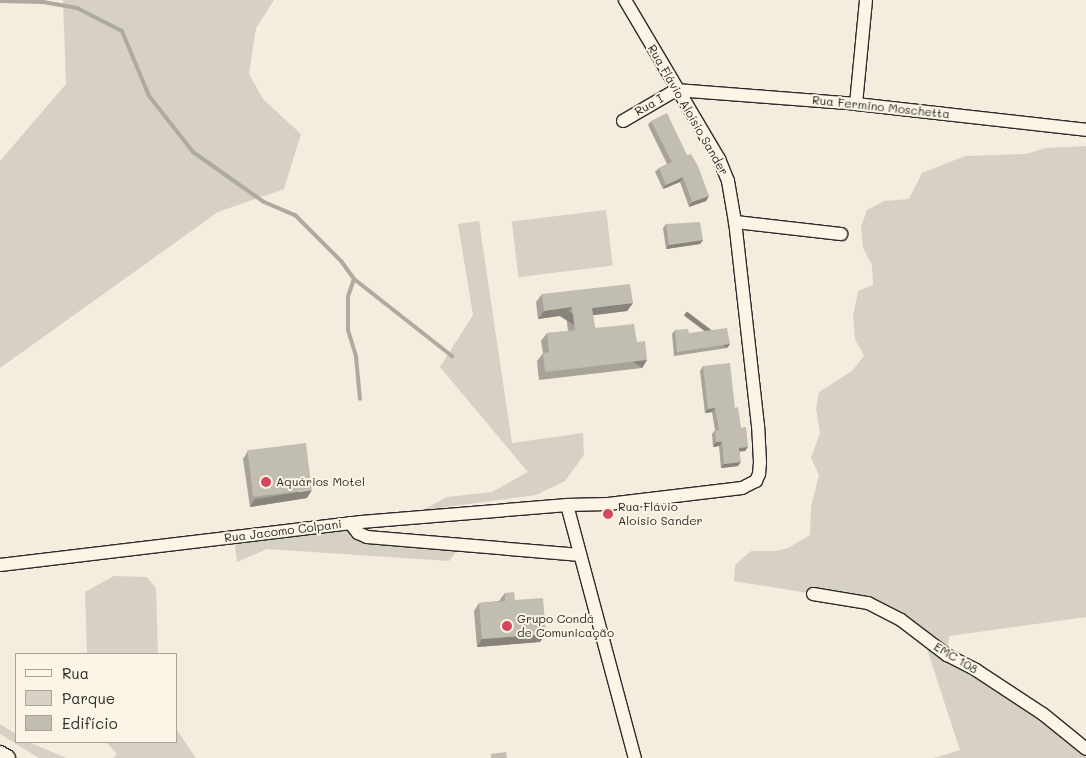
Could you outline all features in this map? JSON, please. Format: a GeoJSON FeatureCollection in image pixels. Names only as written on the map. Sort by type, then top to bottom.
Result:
{"type":"FeatureCollection","features":[{"type":"Feature","properties":{"kind":"main road"},"geometry":{"type":"LineString","coordinates":[[0,754],[7,758]]}},
{"type":"Feature","properties":{"kind":"street","name":"Rua Flávio Aloísio Sander"},"geometry":{"type":"LineString","coordinates":[[568,505],[608,504],[742,488],[756,481],[759,474],[758,426],[735,222],[728,181],[719,159],[676,90],[625,0]]}},
{"type":"Feature","properties":{"kind":"street"},"geometry":{"type":"LineString","coordinates":[[856,104],[866,0]]}},
{"type":"Feature","properties":{"kind":"street","name":"Rua Fermino Moschetta"},"geometry":{"type":"LineString","coordinates":[[676,90],[856,104],[1086,130]]}},
{"type":"Feature","properties":{"kind":"street","name":"Rua I"},"geometry":{"type":"LineString","coordinates":[[623,121],[676,90]]}},
{"type":"Feature","properties":{"kind":"street"},"geometry":{"type":"LineString","coordinates":[[735,222],[841,234]]}},
{"type":"Feature","properties":{"kind":"street"},"geometry":{"type":"LineString","coordinates":[[568,505],[635,758]]}},
{"type":"Feature","properties":{"kind":"street","name":"Rua Jacomo Colpani"},"geometry":{"type":"LineString","coordinates":[[0,565],[356,522],[568,505]]}},
{"type":"Feature","properties":{"kind":"street"},"geometry":{"type":"LineString","coordinates":[[356,522],[358,532],[367,537],[580,555]]}},
{"type":"Feature","properties":{"kind":"street","name":"EMC 108"},"geometry":{"type":"LineString","coordinates":[[813,594],[868,603],[901,620],[947,655],[976,670],[1043,714],[1086,749]]}},
{"type":"Feature","properties":{"kind":"green space"},"geometry":{"type":"Polygon","coordinates":[[[63,0],[274,0],[256,28],[249,74],[263,99],[301,134],[284,189],[218,212],[0,368],[0,161],[66,84],[63,0]]]}},
{"type":"Feature","properties":{"kind":"green space"},"geometry":{"type":"Polygon","coordinates":[[[1086,146],[1086,617],[949,636],[947,655],[1086,749],[1086,758],[934,758],[960,750],[923,637],[868,603],[734,581],[735,565],[751,551],[776,551],[788,548],[810,535],[811,507],[819,475],[811,458],[820,433],[816,409],[819,392],[852,371],[864,356],[855,339],[853,316],[858,291],[873,285],[872,265],[863,248],[861,227],[867,210],[884,201],[909,199],[922,173],[965,156],[1026,154],[1045,148],[1086,146]]]}},
{"type":"Feature","properties":{"kind":"green space"},"geometry":{"type":"Polygon","coordinates":[[[606,210],[613,266],[519,277],[512,222],[606,210]]]}},
{"type":"Feature","properties":{"kind":"green space"},"geometry":{"type":"Polygon","coordinates":[[[479,221],[512,443],[583,433],[584,455],[565,481],[536,495],[423,510],[447,497],[492,492],[528,472],[440,367],[473,315],[458,224],[479,221]]]}},
{"type":"Feature","properties":{"kind":"green space"},"geometry":{"type":"Polygon","coordinates":[[[350,523],[358,533],[462,544],[449,561],[267,549],[237,562],[234,538],[350,523]]]}},
{"type":"Feature","properties":{"kind":"green space"},"geometry":{"type":"Polygon","coordinates":[[[114,576],[147,577],[156,588],[158,653],[87,653],[85,592],[114,576]]]}},
{"type":"Feature","properties":{"kind":"green space"},"geometry":{"type":"Polygon","coordinates":[[[0,724],[15,733],[15,743],[31,743],[66,758],[39,758],[0,734],[0,724]]]}},
{"type":"Feature","properties":{"kind":"green space"},"geometry":{"type":"Polygon","coordinates":[[[178,732],[196,758],[113,758],[117,754],[107,743],[178,743],[178,732]]]}},
{"type":"Feature","properties":{"kind":"building"},"geometry":{"type":"Polygon","coordinates":[[[667,113],[687,155],[691,154],[698,166],[709,196],[692,202],[683,177],[666,185],[659,168],[672,162],[651,121],[667,113]]]}},
{"type":"Feature","properties":{"kind":"building"},"geometry":{"type":"Polygon","coordinates":[[[700,222],[703,240],[669,245],[666,224],[700,222]]]}},
{"type":"Feature","properties":{"kind":"building"},"geometry":{"type":"Polygon","coordinates":[[[630,284],[633,303],[592,308],[595,328],[634,324],[637,342],[645,341],[647,360],[545,372],[543,353],[549,352],[547,333],[575,330],[572,307],[544,311],[542,294],[630,284]]]}},
{"type":"Feature","properties":{"kind":"building"},"geometry":{"type":"Polygon","coordinates":[[[727,328],[730,344],[677,352],[675,330],[688,329],[689,333],[727,328]]]}},
{"type":"Feature","properties":{"kind":"building"},"geometry":{"type":"Polygon","coordinates":[[[730,363],[735,408],[738,407],[741,428],[746,427],[748,447],[739,448],[741,462],[724,464],[722,442],[716,442],[715,430],[719,430],[715,408],[708,409],[703,366],[730,363]]]}},
{"type":"Feature","properties":{"kind":"building"},"geometry":{"type":"Polygon","coordinates":[[[306,443],[312,490],[253,497],[247,450],[306,443]]]}},
{"type":"Feature","properties":{"kind":"building","name":"Grupo Condá de Comunicação"},"geometry":{"type":"Polygon","coordinates":[[[514,592],[515,600],[543,598],[546,634],[482,639],[479,603],[505,601],[505,593],[514,592]]]}},
{"type":"Feature","properties":{"kind":"building"},"geometry":{"type":"Polygon","coordinates":[[[506,752],[507,758],[491,758],[491,754],[506,752]]]}},
{"type":"Feature","properties":{"kind":"waterway"},"geometry":{"type":"LineString","coordinates":[[0,1],[43,2],[77,8],[122,31],[149,96],[193,152],[264,202],[295,215],[341,261],[354,279],[452,356]]}},
{"type":"Feature","properties":{"kind":"waterway"},"geometry":{"type":"LineString","coordinates":[[354,279],[348,296],[348,330],[356,357],[360,399]]}},
{"type":"Feature","properties":{"kind":"place","name":"Aquários Motel"},"geometry":{"type":"Point","coordinates":[266,482]}},
{"type":"Feature","properties":{"kind":"place","name":"Rua Flávio Aloísio Sander"},"geometry":{"type":"Point","coordinates":[608,514]}},
{"type":"Feature","properties":{"kind":"place","name":"Grupo Condá de Comunicação"},"geometry":{"type":"Point","coordinates":[507,626]}}]}
